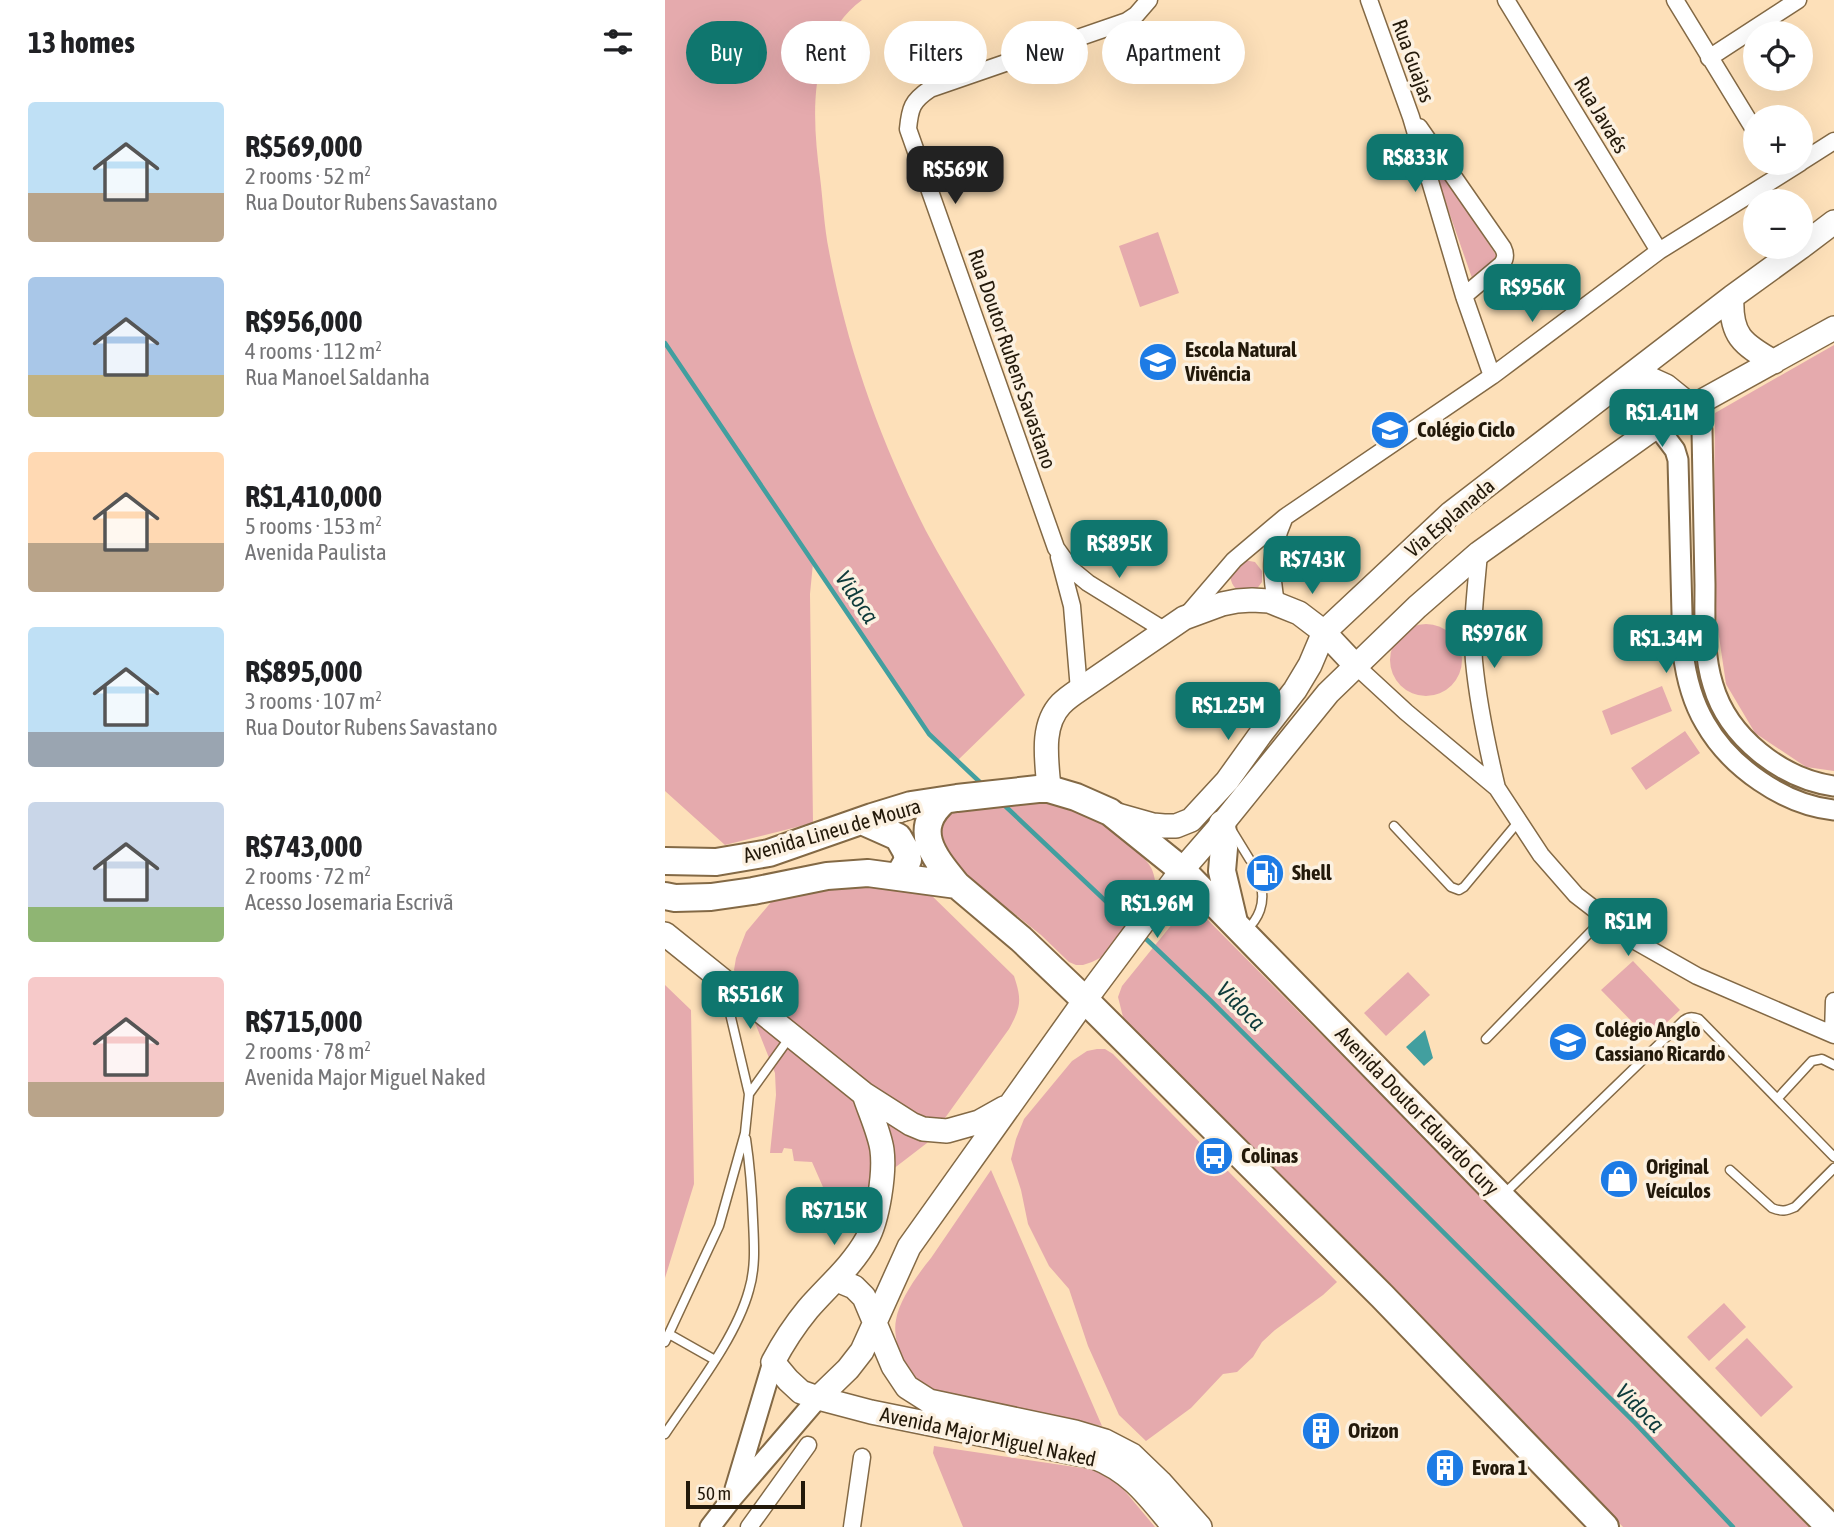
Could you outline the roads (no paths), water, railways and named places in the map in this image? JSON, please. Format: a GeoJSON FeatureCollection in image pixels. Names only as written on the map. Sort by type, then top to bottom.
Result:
{"type":"FeatureCollection","features":[{"type":"Feature","properties":{"kind":"main road","name":"Via Esplanada"},"geometry":{"type":"LineString","coordinates":[[1813,238],[1834,222]]}},
{"type":"Feature","properties":{"kind":"main road","name":"Via Esplanada"},"geometry":{"type":"LineString","coordinates":[[1110,812],[1153,825],[1177,826],[1191,820],[1227,780],[1295,690],[1310,665],[1324,632],[1451,513],[1784,259]]}},
{"type":"Feature","properties":{"kind":"main road"},"geometry":{"type":"LineString","coordinates":[[1732,297],[1733,320],[1739,336],[1755,351],[1774,362]]}},
{"type":"Feature","properties":{"kind":"main road"},"geometry":{"type":"LineString","coordinates":[[818,1398],[848,1369],[862,1350],[909,1247],[1085,1000],[1182,870],[1328,693],[1416,607],[1479,553],[1657,426],[1834,328]]}},
{"type":"Feature","properties":{"kind":"main road"},"geometry":{"type":"LineString","coordinates":[[1627,379],[1666,386],[1692,407]]}},
{"type":"Feature","properties":{"kind":"main road"},"geometry":{"type":"LineString","coordinates":[[1627,379],[1651,411],[1657,426]]}},
{"type":"Feature","properties":{"kind":"main road"},"geometry":{"type":"LineString","coordinates":[[1043,789],[1046,740],[1051,721],[1062,703],[1184,618],[1237,601],[1276,603],[1299,613],[1324,632],[1356,665]]}},
{"type":"Feature","properties":{"kind":"main road","name":"Avenida Doutor Eduardo Cury"},"geometry":{"type":"LineString","coordinates":[[951,799],[1043,789],[1076,797],[1110,812],[1182,870],[1501,1197],[1830,1527]]}},
{"type":"Feature","properties":{"kind":"main road"},"geometry":{"type":"LineString","coordinates":[[951,799],[933,813],[928,827],[933,854],[957,885],[1021,939],[1085,1000],[1382,1296],[1605,1527]]}},
{"type":"Feature","properties":{"kind":"main road","name":"Avenida Lineu de Moura"},"geometry":{"type":"LineString","coordinates":[[665,861],[716,862],[769,853],[911,806],[951,799]]}},
{"type":"Feature","properties":{"kind":"main road"},"geometry":{"type":"LineString","coordinates":[[862,821],[898,837],[908,860],[898,877]]}},
{"type":"Feature","properties":{"kind":"main road"},"geometry":{"type":"LineString","coordinates":[[1224,822],[1222,871],[1238,928]]}},
{"type":"Feature","properties":{"kind":"main road","name":"Avenida Lineu de Moura"},"geometry":{"type":"LineString","coordinates":[[665,896],[711,897],[841,875],[868,873],[957,885]]}},
{"type":"Feature","properties":{"kind":"main road"},"geometry":{"type":"LineString","coordinates":[[665,934],[863,1094],[911,1124],[923,1129],[947,1131],[979,1122],[1010,1105]]}},
{"type":"Feature","properties":{"kind":"main road"},"geometry":{"type":"LineString","coordinates":[[773,1362],[787,1336],[809,1308],[837,1280],[867,1239],[872,1226],[881,1188],[882,1149],[863,1094]]}},
{"type":"Feature","properties":{"kind":"main road","name":"Avenida Major Miguel Naked"},"geometry":{"type":"LineString","coordinates":[[837,1280],[854,1287],[864,1297],[893,1366],[907,1387],[929,1401],[1075,1432],[1105,1441],[1132,1455],[1200,1527]]}},
{"type":"Feature","properties":{"kind":"main road","name":"Avenida Major Miguel Naked"},"geometry":{"type":"LineString","coordinates":[[773,1362],[801,1392],[818,1398],[871,1412],[1094,1457],[1125,1473],[1174,1527]]}},
{"type":"Feature","properties":{"kind":"street","name":"Rua Doutor Rubens Savastano"},"geometry":{"type":"LineString","coordinates":[[1149,0],[1127,21],[930,89],[917,98],[909,112],[908,129],[1056,548],[1071,569],[1088,583],[1164,630]]}},
{"type":"Feature","properties":{"kind":"street","name":"Rua Guajas"},"geometry":{"type":"LineString","coordinates":[[1369,0],[1411,117],[1464,296],[1492,376]]}},
{"type":"Feature","properties":{"kind":"street","name":"Rua Javaés"},"geometry":{"type":"LineString","coordinates":[[1506,0],[1660,251]]}},
{"type":"Feature","properties":{"kind":"street"},"geometry":{"type":"LineString","coordinates":[[1675,0],[1743,112]]}},
{"type":"Feature","properties":{"kind":"street"},"geometry":{"type":"LineString","coordinates":[[1709,58],[1798,0]]}},
{"type":"Feature","properties":{"kind":"street"},"geometry":{"type":"LineString","coordinates":[[1411,117],[1505,254],[1503,264],[1464,296]]}},
{"type":"Feature","properties":{"kind":"street"},"geometry":{"type":"LineString","coordinates":[[1813,154],[1834,141]]}},
{"type":"Feature","properties":{"kind":"street"},"geometry":{"type":"LineString","coordinates":[[1184,618],[1234,560],[1285,517],[1492,376],[1660,251],[1769,175]]}},
{"type":"Feature","properties":{"kind":"street"},"geometry":{"type":"LineString","coordinates":[[1692,407],[1702,430],[1706,644],[1713,687],[1729,718],[1757,749],[1799,777],[1810,782],[1834,786]]}},
{"type":"Feature","properties":{"kind":"street"},"geometry":{"type":"LineString","coordinates":[[1657,426],[1675,450],[1678,460],[1683,652],[1688,681],[1700,714],[1712,735],[1752,775],[1799,802],[1834,810]]}},
{"type":"Feature","properties":{"kind":"street"},"geometry":{"type":"LineString","coordinates":[[1276,603],[1271,576],[1272,555],[1285,517]]}},
{"type":"Feature","properties":{"kind":"street"},"geometry":{"type":"LineString","coordinates":[[1056,548],[1072,606],[1079,690]]}},
{"type":"Feature","properties":{"kind":"street"},"geometry":{"type":"LineString","coordinates":[[1479,553],[1474,659],[1488,750],[1497,788]]}},
{"type":"Feature","properties":{"kind":"street"},"geometry":{"type":"LineString","coordinates":[[1356,665],[1406,712],[1497,788],[1541,855],[1576,895],[1637,942],[1697,975],[1833,1034],[1834,1001]]}},
{"type":"Feature","properties":{"kind":"street"},"geometry":{"type":"LineString","coordinates":[[733,1497],[773,1362]]}},
{"type":"Feature","properties":{"kind":"street"},"geometry":{"type":"LineString","coordinates":[[710,1527],[818,1398]]}},
{"type":"Feature","properties":{"kind":"street"},"geometry":{"type":"LineString","coordinates":[[749,1527],[808,1445]]}},
{"type":"Feature","properties":{"kind":"street"},"geometry":{"type":"LineString","coordinates":[[852,1527],[862,1457]]}},
{"type":"Feature","properties":{"kind":"lane"},"geometry":{"type":"LineString","coordinates":[[1394,826],[1451,887],[1459,890],[1519,821]]}},
{"type":"Feature","properties":{"kind":"lane"},"geometry":{"type":"LineString","coordinates":[[1224,822],[1250,860]]}},
{"type":"Feature","properties":{"kind":"lane"},"geometry":{"type":"LineString","coordinates":[[1238,928],[1251,926],[1258,916],[1262,906],[1261,886]]}},
{"type":"Feature","properties":{"kind":"lane"},"geometry":{"type":"LineString","coordinates":[[1486,1040],[1605,917]]}},
{"type":"Feature","properties":{"kind":"lane"},"geometry":{"type":"LineString","coordinates":[[715,1360],[667,1338],[719,1226],[745,1133],[749,1094],[723,981]]}},
{"type":"Feature","properties":{"kind":"lane"},"geometry":{"type":"LineString","coordinates":[[1501,1197],[1688,1017],[1699,1019],[1834,1157]]}},
{"type":"Feature","properties":{"kind":"lane"},"geometry":{"type":"LineString","coordinates":[[749,1094],[791,1035]]}},
{"type":"Feature","properties":{"kind":"lane"},"geometry":{"type":"LineString","coordinates":[[1778,1098],[1812,1061],[1822,1059],[1834,1066]]}},
{"type":"Feature","properties":{"kind":"lane"},"geometry":{"type":"LineString","coordinates":[[665,1434],[715,1360],[743,1309],[750,1287],[754,1259],[751,1170],[745,1133]]}},
{"type":"Feature","properties":{"kind":"lane"},"geometry":{"type":"LineString","coordinates":[[1730,1170],[1772,1209],[1780,1212],[1795,1207],[1834,1168]]}},
{"type":"Feature","properties":{"kind":"water"},"geometry":{"type":"Polygon","coordinates":[[[1425,1030],[1433,1058],[1424,1066],[1406,1047],[1425,1030]]]}},
{"type":"Feature","properties":{"kind":"waterway","name":"Vidoca"},"geometry":{"type":"LineString","coordinates":[[665,343],[929,734],[984,786]]}},
{"type":"Feature","properties":{"kind":"waterway","name":"Vidoca"},"geometry":{"type":"LineString","coordinates":[[1003,804],[1131,925]]}},
{"type":"Feature","properties":{"kind":"waterway","name":"Vidoca"},"geometry":{"type":"LineString","coordinates":[[1143,936],[1635,1423],[1733,1527]]}},
{"type":"Feature","properties":{"kind":"place","name":"Escola Natural Vivência"},"geometry":{"type":"Point","coordinates":[1158,362]}},
{"type":"Feature","properties":{"kind":"place","name":"Colégio Ciclo"},"geometry":{"type":"Point","coordinates":[1390,430]}},
{"type":"Feature","properties":{"kind":"place","name":"Shell"},"geometry":{"type":"Point","coordinates":[1265,873]}},
{"type":"Feature","properties":{"kind":"place","name":"Colégio Anglo Cassiano Ricardo"},"geometry":{"type":"Point","coordinates":[1568,1042]}},
{"type":"Feature","properties":{"kind":"place","name":"Colinas"},"geometry":{"type":"Point","coordinates":[1214,1156]}},
{"type":"Feature","properties":{"kind":"place","name":"Original Veículos"},"geometry":{"type":"Point","coordinates":[1619,1179]}},
{"type":"Feature","properties":{"kind":"place","name":"Orizon"},"geometry":{"type":"Point","coordinates":[1321,1431]}},
{"type":"Feature","properties":{"kind":"place","name":"Evora 1"},"geometry":{"type":"Point","coordinates":[1445,1468]}}]}
